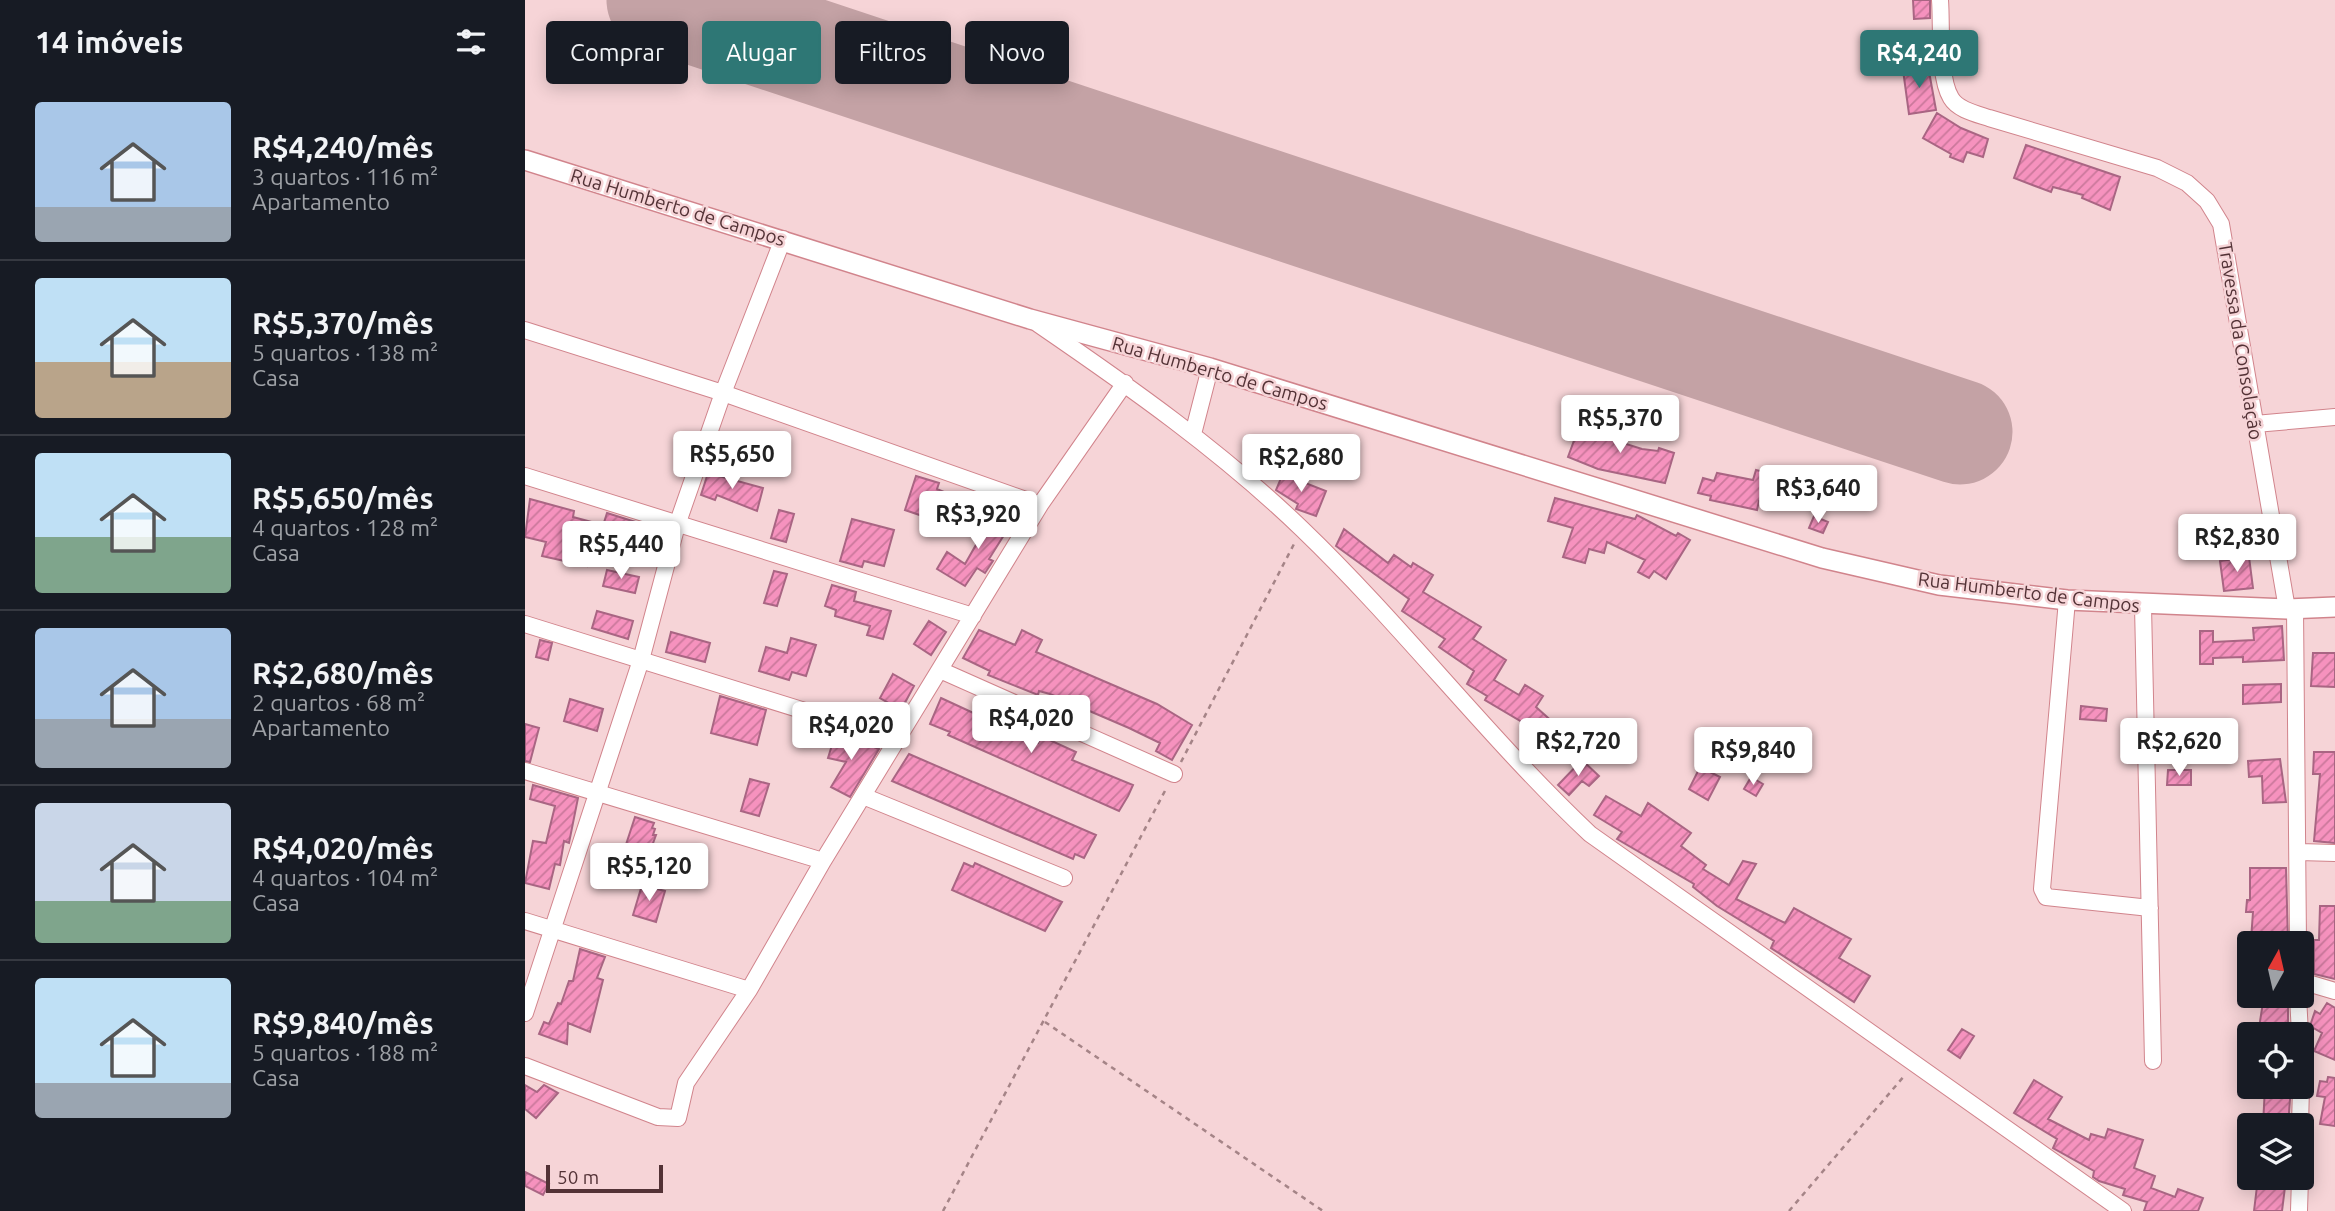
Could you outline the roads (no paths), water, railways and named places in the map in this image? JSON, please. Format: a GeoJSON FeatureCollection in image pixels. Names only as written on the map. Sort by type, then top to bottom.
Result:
{"type":"FeatureCollection","features":[{"type":"Feature","properties":{"kind":"street","name":"Travessa da Consolação"},"geometry":{"type":"LineString","coordinates":[[1940,0],[1945,82],[1952,100],[1967,110],[1989,118],[2157,168],[2187,183],[2207,201],[2221,224],[2255,424],[2291,609],[2299,852],[2298,931]]}},
{"type":"Feature","properties":{"kind":"street","name":"Rua Humberto de Campos"},"geometry":{"type":"LineString","coordinates":[[525,160],[783,239],[1030,319],[1210,369],[1822,558],[1940,585],[2067,600],[2143,606],[2291,609],[2335,607]]}},
{"type":"Feature","properties":{"kind":"street"},"geometry":{"type":"LineString","coordinates":[[525,1013],[641,660],[677,525],[723,393],[783,239]]}},
{"type":"Feature","properties":{"kind":"street"},"geometry":{"type":"LineString","coordinates":[[1030,319],[1125,383],[1193,434],[1302,529],[1389,620],[1530,777],[1590,834],[2123,1211]]}},
{"type":"Feature","properties":{"kind":"street"},"geometry":{"type":"LineString","coordinates":[[525,330],[723,393],[1040,505]]}},
{"type":"Feature","properties":{"kind":"street"},"geometry":{"type":"LineString","coordinates":[[1193,434],[1210,369]]}},
{"type":"Feature","properties":{"kind":"street"},"geometry":{"type":"LineString","coordinates":[[525,1066],[658,1117],[678,1118],[686,1083],[749,990],[823,861],[1040,505],[1125,383]]}},
{"type":"Feature","properties":{"kind":"street"},"geometry":{"type":"LineString","coordinates":[[2255,424],[2335,417]]}},
{"type":"Feature","properties":{"kind":"street"},"geometry":{"type":"LineString","coordinates":[[525,476],[973,616]]}},
{"type":"Feature","properties":{"kind":"street"},"geometry":{"type":"LineString","coordinates":[[2067,600],[2042,889],[2046,897],[2150,908]]}},
{"type":"Feature","properties":{"kind":"street"},"geometry":{"type":"LineString","coordinates":[[2143,606],[2153,1061]]}},
{"type":"Feature","properties":{"kind":"street"},"geometry":{"type":"LineString","coordinates":[[525,624],[898,740]]}},
{"type":"Feature","properties":{"kind":"street"},"geometry":{"type":"LineString","coordinates":[[940,670],[1174,774]]}},
{"type":"Feature","properties":{"kind":"street"},"geometry":{"type":"LineString","coordinates":[[525,771],[599,791],[823,861]]}},
{"type":"Feature","properties":{"kind":"street"},"geometry":{"type":"LineString","coordinates":[[863,796],[1064,878]]}},
{"type":"Feature","properties":{"kind":"street"},"geometry":{"type":"LineString","coordinates":[[2299,852],[2335,853]]}},
{"type":"Feature","properties":{"kind":"street"},"geometry":{"type":"LineString","coordinates":[[525,921],[749,990]]}},
{"type":"Feature","properties":{"kind":"street"},"geometry":{"type":"LineString","coordinates":[[2314,985],[2335,991]]}},
{"type":"Feature","properties":{"kind":"street"},"geometry":{"type":"LineString","coordinates":[[2299,1211],[2300,1190]]}}]}
